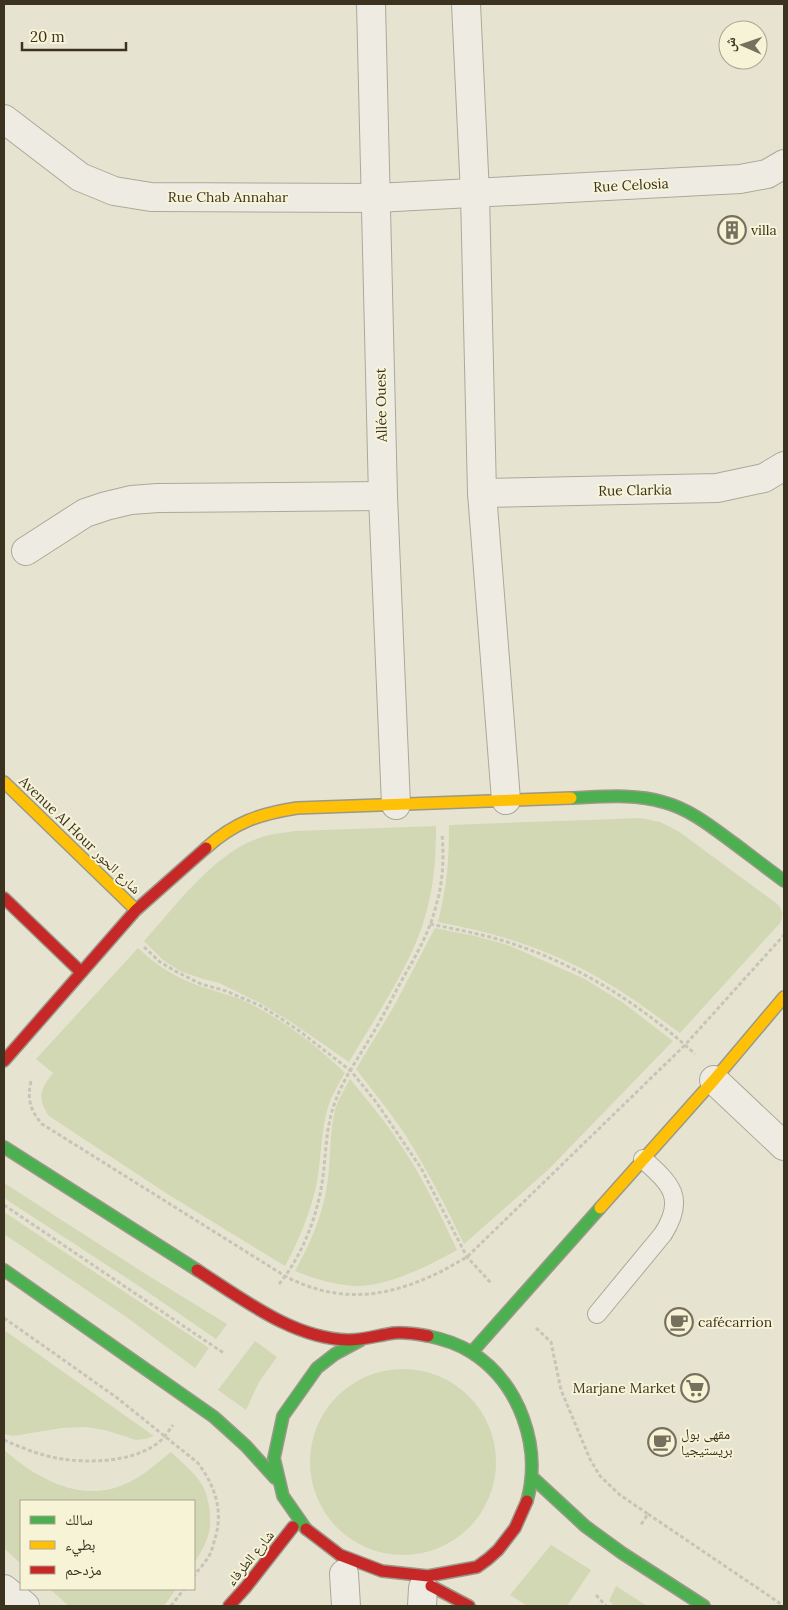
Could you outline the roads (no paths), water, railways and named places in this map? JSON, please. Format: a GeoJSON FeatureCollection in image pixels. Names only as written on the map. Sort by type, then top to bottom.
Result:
{"type":"FeatureCollection","features":[{"type":"Feature","properties":{"kind":"street","name":"Allée Ouest"},"geometry":{"type":"LineString","coordinates":[[370,4],[383,496],[396,805]]}},
{"type":"Feature","properties":{"kind":"street"},"geometry":{"type":"LineString","coordinates":[[466,4],[475,194],[482,493],[506,800]]}},
{"type":"Feature","properties":{"kind":"street","name":"Rue Chab Annahar"},"geometry":{"type":"LineString","coordinates":[[4,119],[80,177],[114,191],[151,197],[376,198],[475,194]]}},
{"type":"Feature","properties":{"kind":"street","name":"Rue Celosia"},"geometry":{"type":"LineString","coordinates":[[475,194],[740,179],[767,174],[784,164]]}},
{"type":"Feature","properties":{"kind":"street","name":"Rue Clarkia"},"geometry":{"type":"LineString","coordinates":[[482,493],[717,488],[764,478],[784,466]]}},
{"type":"Feature","properties":{"kind":"street"},"geometry":{"type":"LineString","coordinates":[[26,551],[85,513],[131,500],[158,498],[383,496]]}},
{"type":"Feature","properties":{"kind":"street","name":"Avenue Al Hour شارع الحور"},"geometry":{"type":"LineString","coordinates":[[4,782],[136,910]]}},
{"type":"Feature","properties":{"kind":"street"},"geometry":{"type":"LineString","coordinates":[[4,1061],[136,910],[217,838],[241,823],[268,813],[297,808],[506,800],[612,797],[661,801],[684,809],[706,822],[784,881]]}},
{"type":"Feature","properties":{"kind":"street"},"geometry":{"type":"LineString","coordinates":[[4,898],[81,972]]}},
{"type":"Feature","properties":{"kind":"street"},"geometry":{"type":"LineString","coordinates":[[472,1352],[716,1078],[784,997]]}},
{"type":"Feature","properties":{"kind":"street"},"geometry":{"type":"LineString","coordinates":[[716,1078],[784,1146]]}},
{"type":"Feature","properties":{"kind":"street"},"geometry":{"type":"LineString","coordinates":[[4,1146],[258,1309],[280,1321],[307,1332],[336,1338],[361,1340],[398,1333],[437,1337],[472,1352],[499,1376],[520,1406],[531,1440],[532,1477],[525,1508],[510,1537],[488,1560],[461,1577],[422,1592]]}},
{"type":"Feature","properties":{"kind":"street"},"geometry":{"type":"LineString","coordinates":[[4,1270],[191,1400],[237,1437],[259,1459],[274,1478]]}},
{"type":"Feature","properties":{"kind":"street"},"geometry":{"type":"LineString","coordinates":[[310,1547],[293,1527],[281,1504],[274,1478],[275,1450],[282,1421],[294,1395],[312,1372],[335,1353],[361,1340]]}},
{"type":"Feature","properties":{"kind":"street"},"geometry":{"type":"LineString","coordinates":[[532,1477],[586,1526],[704,1606]]}},
{"type":"Feature","properties":{"kind":"street","name":"شارع الطرفاء"},"geometry":{"type":"LineString","coordinates":[[230,1606],[293,1527]]}},
{"type":"Feature","properties":{"kind":"street"},"geometry":{"type":"LineString","coordinates":[[344,1574],[346,1606]]}},
{"type":"Feature","properties":{"kind":"street"},"geometry":{"type":"LineString","coordinates":[[4,1588],[25,1606]]}},
{"type":"Feature","properties":{"kind":"street"},"geometry":{"type":"LineString","coordinates":[[422,1592],[469,1606]]}},
{"type":"Feature","properties":{"kind":"lane"},"geometry":{"type":"LineString","coordinates":[[598,1314],[663,1234],[671,1221],[674,1206],[672,1191],[664,1178],[643,1159]]}},
{"type":"Feature","properties":{"kind":"place","name":"villa"},"geometry":{"type":"Point","coordinates":[732,230]}},
{"type":"Feature","properties":{"kind":"place","name":"cafécarrion"},"geometry":{"type":"Point","coordinates":[679,1322]}},
{"type":"Feature","properties":{"kind":"place","name":"Marjane Market"},"geometry":{"type":"Point","coordinates":[695,1388]}},
{"type":"Feature","properties":{"kind":"place","name":"مقهى بول بريستيجيا"},"geometry":{"type":"Point","coordinates":[662,1442]}}]}
